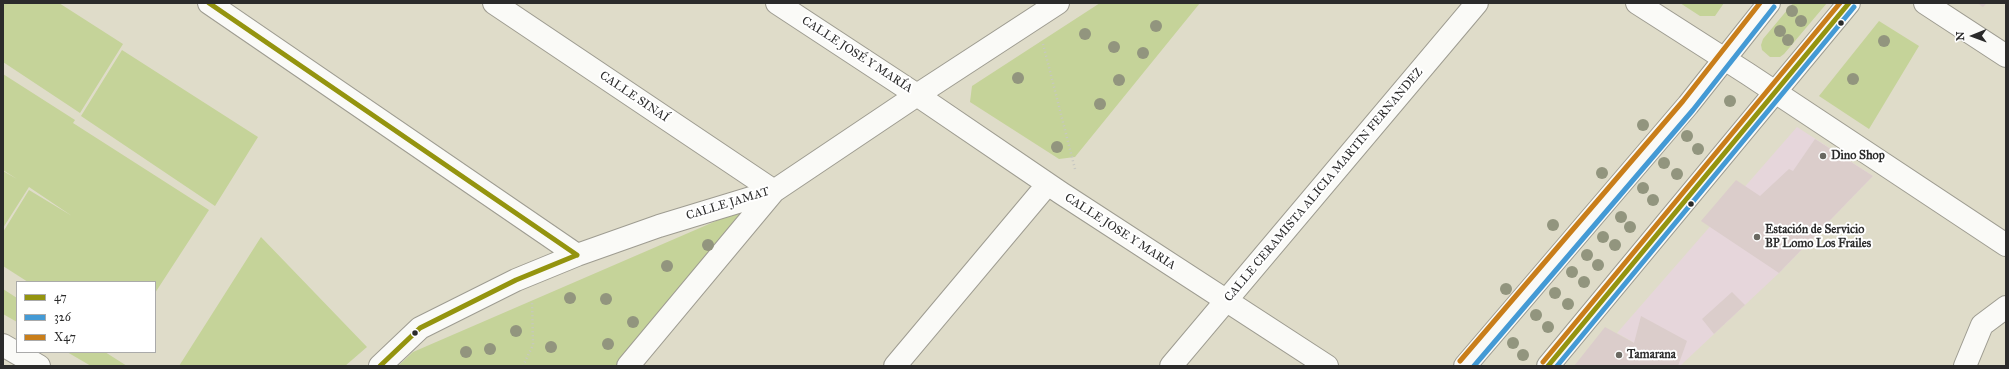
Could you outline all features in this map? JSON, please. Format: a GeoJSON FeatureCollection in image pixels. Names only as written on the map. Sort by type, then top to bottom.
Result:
{"type":"FeatureCollection","features":[{"type":"Feature","properties":{"kind":"street"},"geometry":{"type":"LineString","coordinates":[[209,3],[577,255]]}},
{"type":"Feature","properties":{"kind":"street","name":"CALLE SINAÍ"},"geometry":{"type":"LineString","coordinates":[[494,3],[774,191]]}},
{"type":"Feature","properties":{"kind":"street","name":"CALLE JOSÉ Y MARÍA"},"geometry":{"type":"LineString","coordinates":[[777,3],[917,95]]}},
{"type":"Feature","properties":{"kind":"street","name":"CALLE JAMAT"},"geometry":{"type":"LineString","coordinates":[[380,366],[420,328],[527,276],[577,255],[660,226],[774,191],[1057,3]]}},
{"type":"Feature","properties":{"kind":"street","name":"CALLE CERAMISTA ALICIA MARTIN FERNANDEZ"},"geometry":{"type":"LineString","coordinates":[[1172,366],[1476,3]]}},
{"type":"Feature","properties":{"kind":"street"},"geometry":{"type":"LineString","coordinates":[[1636,3],[1748,74],[2006,246]]}},
{"type":"Feature","properties":{"kind":"street"},"geometry":{"type":"LineString","coordinates":[[1465,366],[1678,117],[1769,3]]}},
{"type":"Feature","properties":{"kind":"street"},"geometry":{"type":"LineString","coordinates":[[1548,366],[1849,3]]}},
{"type":"Feature","properties":{"kind":"street"},"geometry":{"type":"LineString","coordinates":[[1925,3],[2006,56]]}},
{"type":"Feature","properties":{"kind":"street","name":"CALLE JOSE Y MARIA"},"geometry":{"type":"LineString","coordinates":[[917,95],[1054,189],[1327,366]]}},
{"type":"Feature","properties":{"kind":"street"},"geometry":{"type":"LineString","coordinates":[[895,366],[1054,189]]}},
{"type":"Feature","properties":{"kind":"street"},"geometry":{"type":"LineString","coordinates":[[628,366],[774,191]]}},
{"type":"Feature","properties":{"kind":"street"},"geometry":{"type":"LineString","coordinates":[[1965,366],[1982,325],[2006,307]]}},
{"type":"Feature","properties":{"kind":"street"},"geometry":{"type":"LineString","coordinates":[[3,345],[16,353]]}},
{"type":"Feature","properties":{"kind":"street"},"geometry":{"type":"LineString","coordinates":[[17,353],[39,366]]}},
{"type":"Feature","properties":{"kind":"path"},"geometry":{"type":"LineString","coordinates":[[1036,18],[1075,169],[1054,189]]}},
{"type":"Feature","properties":{"kind":"path"},"geometry":{"type":"LineString","coordinates":[[523,366],[533,345],[534,307],[527,276]]}},
{"type":"Feature","properties":{"kind":"shaded area","name":"Estación de Servicio BP Lomo Los Frailes"},"geometry":{"type":"Polygon","coordinates":[[[1797,127],[1873,176],[1779,273],[1680,366],[1674,366],[1617,333],[1797,127]]]}},
{"type":"Feature","properties":{"kind":"green space"},"geometry":{"type":"Polygon","coordinates":[[[3,3],[59,3],[123,44],[80,113],[3,62],[3,3]]]}},
{"type":"Feature","properties":{"kind":"green space"},"geometry":{"type":"Polygon","coordinates":[[[1100,3],[1200,3],[1075,157],[1059,159],[970,102],[972,86],[1100,3]]]}},
{"type":"Feature","properties":{"kind":"green space"},"geometry":{"type":"Polygon","coordinates":[[[1680,3],[1724,3],[1715,16],[1700,16],[1680,3]]]}},
{"type":"Feature","properties":{"kind":"green space"},"geometry":{"type":"Polygon","coordinates":[[[1793,3],[1827,3],[1784,54],[1780,57],[1770,57],[1762,50],[1761,45],[1763,39],[1793,3]]]}},
{"type":"Feature","properties":{"kind":"green space"},"geometry":{"type":"Polygon","coordinates":[[[1879,21],[1919,46],[1869,129],[1819,96],[1879,21]]]}},
{"type":"Feature","properties":{"kind":"green space"},"geometry":{"type":"Polygon","coordinates":[[[122,50],[258,137],[215,206],[81,116],[122,50]]]}},
{"type":"Feature","properties":{"kind":"green space"},"geometry":{"type":"Polygon","coordinates":[[[3,74],[75,120],[73,123],[209,210],[156,291],[156,281],[26,281],[3,266],[3,232],[29,190],[72,216],[29,187],[3,228],[3,171],[17,179],[3,170],[3,74]]]}},
{"type":"Feature","properties":{"kind":"green space"},"geometry":{"type":"Polygon","coordinates":[[[753,205],[618,366],[398,366],[413,352],[753,205]]]}},
{"type":"Feature","properties":{"kind":"green space"},"geometry":{"type":"Polygon","coordinates":[[[261,237],[367,347],[345,366],[179,366],[261,237]]]}},
{"type":"Feature","properties":{"kind":"green space"},"geometry":{"type":"Polygon","coordinates":[[[3,289],[16,297],[16,321],[3,314],[3,289]]]}},
{"type":"Feature","properties":{"kind":"green space"},"geometry":{"type":"Polygon","coordinates":[[[69,353],[107,353],[127,366],[91,366],[69,353]]]}},
{"type":"Feature","properties":{"kind":"building"},"geometry":{"type":"Polygon","coordinates":[[[1977,3],[1987,3],[1983,7],[1977,3]]]}},
{"type":"Feature","properties":{"kind":"building"},"geometry":{"type":"Polygon","coordinates":[[[1815,139],[1873,176],[1779,273],[1701,221],[1736,180],[1760,196],[1789,169],[1793,171],[1815,139]]]}},
{"type":"Feature","properties":{"kind":"building"},"geometry":{"type":"Polygon","coordinates":[[[1732,292],[1745,305],[1714,334],[1702,319],[1732,292]]]}},
{"type":"Feature","properties":{"kind":"building"},"geometry":{"type":"Polygon","coordinates":[[[1641,316],[1687,341],[1678,366],[1574,366],[1605,327],[1634,343],[1641,316]]]}},
{"type":"Feature","properties":{"kind":"transit line","name":"47"},"geometry":{"type":"LineString","coordinates":[[209,3],[577,255]]}},
{"type":"Feature","properties":{"kind":"transit line","name":"X47"},"geometry":{"type":"LineString","coordinates":[[1460,361],[1683,101],[1760,3]]}},
{"type":"Feature","properties":{"kind":"transit line","name":"X47"},"geometry":{"type":"LineString","coordinates":[[1543,362],[1840,3]]}},
{"type":"Feature","properties":{"kind":"transit line","name":"47"},"geometry":{"type":"LineString","coordinates":[[1548,366],[1849,3]]}},
{"type":"Feature","properties":{"kind":"transit line","name":"326"},"geometry":{"type":"LineString","coordinates":[[1474,366],[1693,110],[1774,7]]}},
{"type":"Feature","properties":{"kind":"transit line","name":"326"},"geometry":{"type":"LineString","coordinates":[[1557,366],[1854,7]]}},
{"type":"Feature","properties":{"kind":"transit line","name":"47"},"geometry":{"type":"LineString","coordinates":[[380,366],[420,328],[516,280],[577,255]]}},
{"type":"Feature","properties":{"kind":"place","name":"Dino Shop"},"geometry":{"type":"Point","coordinates":[1823,156]}},
{"type":"Feature","properties":{"kind":"place","name":"Estación de Servicio BP Lomo Los Frailes"},"geometry":{"type":"Point","coordinates":[1757,237]}},
{"type":"Feature","properties":{"kind":"place","name":"Tamarana"},"geometry":{"type":"Point","coordinates":[1619,355]}}]}
